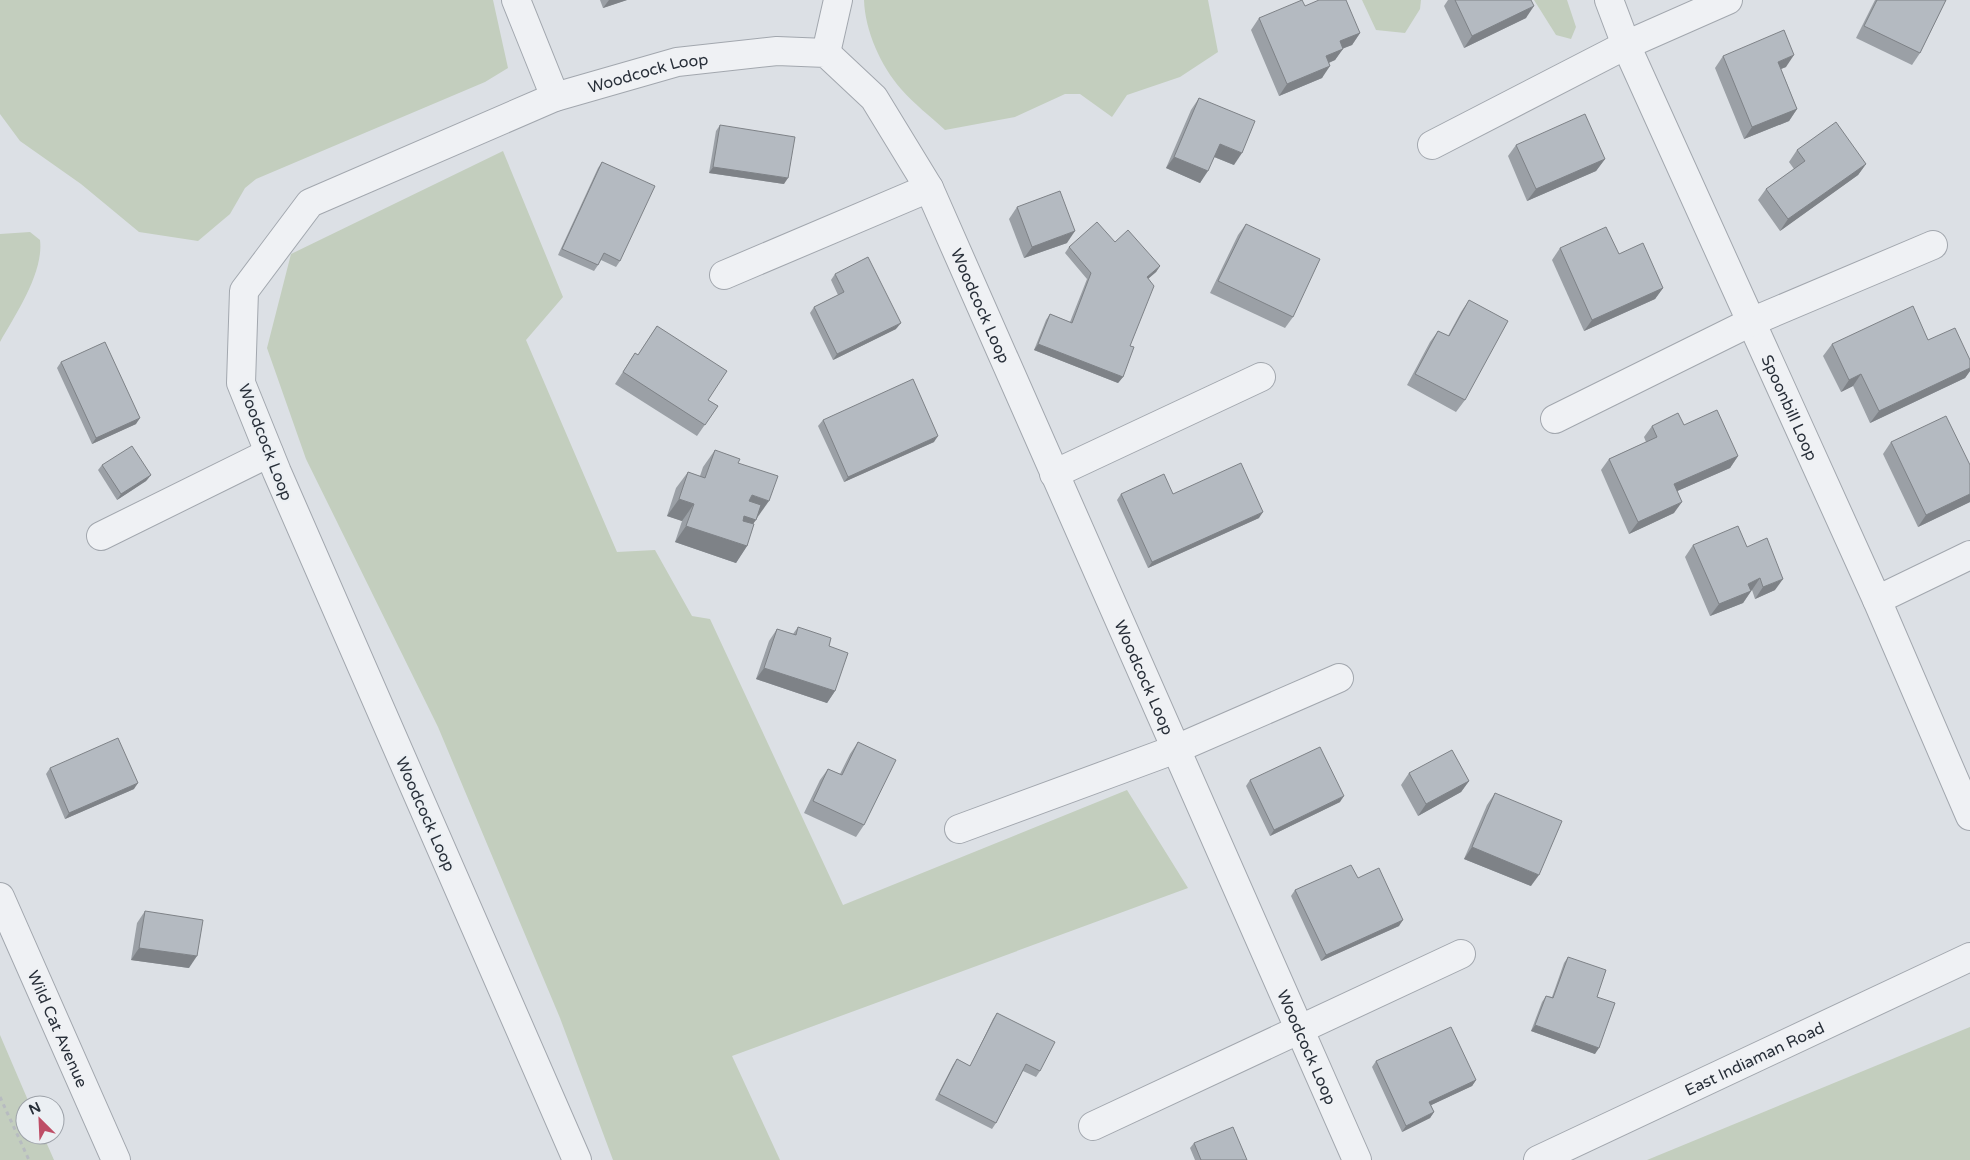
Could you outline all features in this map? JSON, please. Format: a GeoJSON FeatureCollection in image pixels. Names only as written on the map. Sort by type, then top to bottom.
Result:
{"type":"FeatureCollection","features":[{"type":"Feature","properties":{"kind":"street"},"geometry":{"type":"LineString","coordinates":[[516,0],[555,97]]}},
{"type":"Feature","properties":{"kind":"street"},"geometry":{"type":"LineString","coordinates":[[826,53],[838,0]]}},
{"type":"Feature","properties":{"kind":"street","name":"Spoonbill Loop"},"geometry":{"type":"LineString","coordinates":[[1609,0],[1626,45],[1878,600],[1970,816]]}},
{"type":"Feature","properties":{"kind":"street"},"geometry":{"type":"LineString","coordinates":[[1432,145],[1626,45],[1728,0]]}},
{"type":"Feature","properties":{"kind":"street","name":"Woodcock Loop"},"geometry":{"type":"LineString","coordinates":[[577,1160],[269,453],[241,383],[244,291],[310,204],[555,97],[677,62],[777,51],[826,53],[874,98],[929,188],[1357,1160]]}},
{"type":"Feature","properties":{"kind":"street"},"geometry":{"type":"LineString","coordinates":[[724,275],[929,188]]}},
{"type":"Feature","properties":{"kind":"street"},"geometry":{"type":"LineString","coordinates":[[1555,419],[1751,322],[1933,244]]}},
{"type":"Feature","properties":{"kind":"street"},"geometry":{"type":"LineString","coordinates":[[1054,474],[1261,377]]}},
{"type":"Feature","properties":{"kind":"street"},"geometry":{"type":"LineString","coordinates":[[100,536],[269,453]]}},
{"type":"Feature","properties":{"kind":"street"},"geometry":{"type":"LineString","coordinates":[[1878,600],[1970,555]]}},
{"type":"Feature","properties":{"kind":"street"},"geometry":{"type":"LineString","coordinates":[[959,829],[1176,749],[1340,678]]}},
{"type":"Feature","properties":{"kind":"street","name":"Wild Cat Avenue"},"geometry":{"type":"LineString","coordinates":[[0,897],[116,1160]]}},
{"type":"Feature","properties":{"kind":"street"},"geometry":{"type":"LineString","coordinates":[[1093,1126],[1461,954]]}},
{"type":"Feature","properties":{"kind":"street","name":"East Indiaman Road"},"geometry":{"type":"LineString","coordinates":[[1538,1160],[1970,956]]}},
{"type":"Feature","properties":{"kind":"path"},"geometry":{"type":"LineString","coordinates":[[0,1097],[28,1160]]}},
{"type":"Feature","properties":{"kind":"green space"},"geometry":{"type":"Polygon","coordinates":[[[0,0],[493,0],[508,68],[485,82],[256,179],[245,188],[230,214],[198,241],[139,232],[81,184],[20,141],[0,114],[0,0]]]}},
{"type":"Feature","properties":{"kind":"green space"},"geometry":{"type":"Polygon","coordinates":[[[864,0],[1208,0],[1218,52],[1180,77],[1127,95],[1112,117],[1080,94],[1065,94],[1015,117],[945,130],[906,94],[887,70],[875,48],[867,24],[864,0]]]}},
{"type":"Feature","properties":{"kind":"green space"},"geometry":{"type":"Polygon","coordinates":[[[1362,0],[1421,0],[1420,9],[1405,33],[1376,30],[1362,0]]]}},
{"type":"Feature","properties":{"kind":"green space"},"geometry":{"type":"Polygon","coordinates":[[[1534,0],[1567,0],[1576,27],[1571,39],[1556,35],[1534,0]]]}},
{"type":"Feature","properties":{"kind":"green space"},"geometry":{"type":"Polygon","coordinates":[[[503,151],[563,297],[526,340],[617,552],[655,550],[692,616],[710,619],[843,905],[1127,790],[1188,888],[732,1056],[780,1160],[613,1160],[560,1018],[438,727],[306,459],[267,348],[291,254],[503,151]]]}},
{"type":"Feature","properties":{"kind":"green space"},"geometry":{"type":"Polygon","coordinates":[[[30,232],[40,240],[38,266],[21,306],[0,342],[0,234],[30,232]]]}},
{"type":"Feature","properties":{"kind":"green space"},"geometry":{"type":"Polygon","coordinates":[[[1970,1027],[1970,1160],[1647,1160],[1970,1027]]]}},
{"type":"Feature","properties":{"kind":"green space"},"geometry":{"type":"Polygon","coordinates":[[[0,1035],[26,1095],[15,1095],[15,1145],[47,1145],[54,1160],[0,1160],[0,1035]]]}},
{"type":"Feature","properties":{"kind":"building"},"geometry":{"type":"Polygon","coordinates":[[[1302,0],[1305,6],[1319,0],[1346,0],[1360,33],[1340,41],[1343,49],[1326,56],[1330,66],[1287,84],[1259,18],[1302,0]]]}},
{"type":"Feature","properties":{"kind":"building"},"geometry":{"type":"Polygon","coordinates":[[[1455,0],[1531,0],[1534,6],[1472,36],[1455,0]]]}},
{"type":"Feature","properties":{"kind":"building"},"geometry":{"type":"Polygon","coordinates":[[[1877,0],[1946,0],[1920,53],[1864,26],[1877,0]]]}},
{"type":"Feature","properties":{"kind":"building"},"geometry":{"type":"Polygon","coordinates":[[[1784,30],[1794,55],[1778,62],[1797,109],[1752,127],[1723,56],[1784,30]]]}},
{"type":"Feature","properties":{"kind":"building"},"geometry":{"type":"Polygon","coordinates":[[[1199,98],[1255,121],[1242,153],[1220,144],[1208,171],[1174,157],[1199,98]]]}},
{"type":"Feature","properties":{"kind":"building"},"geometry":{"type":"Polygon","coordinates":[[[1585,114],[1605,159],[1536,189],[1516,145],[1585,114]]]}},
{"type":"Feature","properties":{"kind":"building"},"geometry":{"type":"Polygon","coordinates":[[[1836,122],[1866,164],[1788,219],[1766,189],[1805,161],[1797,150],[1836,122]]]}},
{"type":"Feature","properties":{"kind":"building"},"geometry":{"type":"Polygon","coordinates":[[[720,125],[795,137],[788,178],[713,167],[720,125]]]}},
{"type":"Feature","properties":{"kind":"building"},"geometry":{"type":"Polygon","coordinates":[[[602,162],[655,186],[620,261],[604,253],[598,265],[562,249],[602,162]]]}},
{"type":"Feature","properties":{"kind":"building"},"geometry":{"type":"Polygon","coordinates":[[[1060,191],[1075,231],[1032,247],[1017,207],[1060,191]]]}},
{"type":"Feature","properties":{"kind":"building"},"geometry":{"type":"Polygon","coordinates":[[[1097,222],[1115,242],[1128,230],[1160,266],[1147,277],[1154,286],[1130,346],[1134,347],[1123,377],[1038,344],[1050,314],[1072,323],[1091,273],[1069,247],[1097,222]]]}},
{"type":"Feature","properties":{"kind":"building"},"geometry":{"type":"Polygon","coordinates":[[[1246,224],[1320,259],[1293,317],[1218,281],[1246,224]]]}},
{"type":"Feature","properties":{"kind":"building"},"geometry":{"type":"Polygon","coordinates":[[[1606,227],[1619,254],[1643,243],[1663,288],[1592,320],[1560,248],[1606,227]]]}},
{"type":"Feature","properties":{"kind":"building"},"geometry":{"type":"Polygon","coordinates":[[[868,257],[901,323],[837,354],[814,307],[844,292],[835,274],[868,257]]]}},
{"type":"Feature","properties":{"kind":"building"},"geometry":{"type":"Polygon","coordinates":[[[1469,300],[1508,321],[1465,400],[1415,374],[1438,331],[1449,336],[1469,300]]]}},
{"type":"Feature","properties":{"kind":"building"},"geometry":{"type":"Polygon","coordinates":[[[1913,306],[1928,340],[1955,328],[1970,360],[1970,368],[1879,411],[1861,374],[1849,380],[1832,344],[1913,306]]]}},
{"type":"Feature","properties":{"kind":"building"},"geometry":{"type":"Polygon","coordinates":[[[657,326],[727,371],[708,400],[718,406],[705,425],[623,372],[635,353],[638,355],[657,326]]]}},
{"type":"Feature","properties":{"kind":"building"},"geometry":{"type":"Polygon","coordinates":[[[105,342],[140,418],[96,438],[61,362],[105,342]]]}},
{"type":"Feature","properties":{"kind":"building"},"geometry":{"type":"Polygon","coordinates":[[[913,379],[938,436],[848,477],[823,420],[913,379]]]}},
{"type":"Feature","properties":{"kind":"building"},"geometry":{"type":"Polygon","coordinates":[[[1717,410],[1738,456],[1674,484],[1682,502],[1638,522],[1609,459],[1657,437],[1652,426],[1678,413],[1684,425],[1717,410]]]}},
{"type":"Feature","properties":{"kind":"building"},"geometry":{"type":"Polygon","coordinates":[[[1946,416],[1970,465],[1970,494],[1926,515],[1891,442],[1946,416]]]}},
{"type":"Feature","properties":{"kind":"building"},"geometry":{"type":"Polygon","coordinates":[[[132,446],[151,475],[121,494],[102,465],[132,446]]]}},
{"type":"Feature","properties":{"kind":"building"},"geometry":{"type":"Polygon","coordinates":[[[715,450],[740,459],[738,463],[778,476],[769,501],[752,495],[749,501],[761,505],[756,520],[744,516],[743,521],[754,524],[747,546],[686,526],[694,504],[679,499],[688,472],[705,478],[715,450]]]}},
{"type":"Feature","properties":{"kind":"building"},"geometry":{"type":"Polygon","coordinates":[[[1241,463],[1263,512],[1152,562],[1121,494],[1164,474],[1173,494],[1241,463]]]}},
{"type":"Feature","properties":{"kind":"building"},"geometry":{"type":"Polygon","coordinates":[[[1738,526],[1747,547],[1767,538],[1783,579],[1763,587],[1760,578],[1748,584],[1751,591],[1719,604],[1693,545],[1738,526]]]}},
{"type":"Feature","properties":{"kind":"building"},"geometry":{"type":"Polygon","coordinates":[[[798,627],[831,638],[829,646],[848,653],[835,691],[764,668],[777,629],[796,635],[798,627]]]}},
{"type":"Feature","properties":{"kind":"building"},"geometry":{"type":"Polygon","coordinates":[[[118,738],[138,783],[69,813],[50,768],[118,738]]]}},
{"type":"Feature","properties":{"kind":"building"},"geometry":{"type":"Polygon","coordinates":[[[858,742],[896,760],[864,825],[813,801],[828,769],[842,775],[858,742]]]}},
{"type":"Feature","properties":{"kind":"building"},"geometry":{"type":"Polygon","coordinates":[[[1320,747],[1344,796],[1274,830],[1250,780],[1320,747]]]}},
{"type":"Feature","properties":{"kind":"building"},"geometry":{"type":"Polygon","coordinates":[[[1452,750],[1469,781],[1426,804],[1409,773],[1452,750]]]}},
{"type":"Feature","properties":{"kind":"building"},"geometry":{"type":"Polygon","coordinates":[[[1495,793],[1562,821],[1539,875],[1472,847],[1495,793]]]}},
{"type":"Feature","properties":{"kind":"building"},"geometry":{"type":"Polygon","coordinates":[[[1351,865],[1358,878],[1379,868],[1403,920],[1326,955],[1295,890],[1351,865]]]}},
{"type":"Feature","properties":{"kind":"building"},"geometry":{"type":"Polygon","coordinates":[[[145,911],[203,920],[197,956],[139,948],[145,911]]]}},
{"type":"Feature","properties":{"kind":"building"},"geometry":{"type":"Polygon","coordinates":[[[1568,957],[1606,970],[1597,997],[1615,1003],[1599,1048],[1535,1025],[1546,996],[1553,998],[1568,957]]]}},
{"type":"Feature","properties":{"kind":"building"},"geometry":{"type":"Polygon","coordinates":[[[997,1013],[1055,1042],[1040,1071],[1026,1064],[996,1123],[939,1094],[957,1059],[970,1066],[997,1013]]]}},
{"type":"Feature","properties":{"kind":"building"},"geometry":{"type":"Polygon","coordinates":[[[1451,1027],[1476,1080],[1429,1102],[1434,1112],[1406,1126],[1376,1061],[1451,1027]]]}},
{"type":"Feature","properties":{"kind":"building"},"geometry":{"type":"Polygon","coordinates":[[[1233,1127],[1247,1160],[1201,1160],[1194,1143],[1233,1127]]]}}]}
